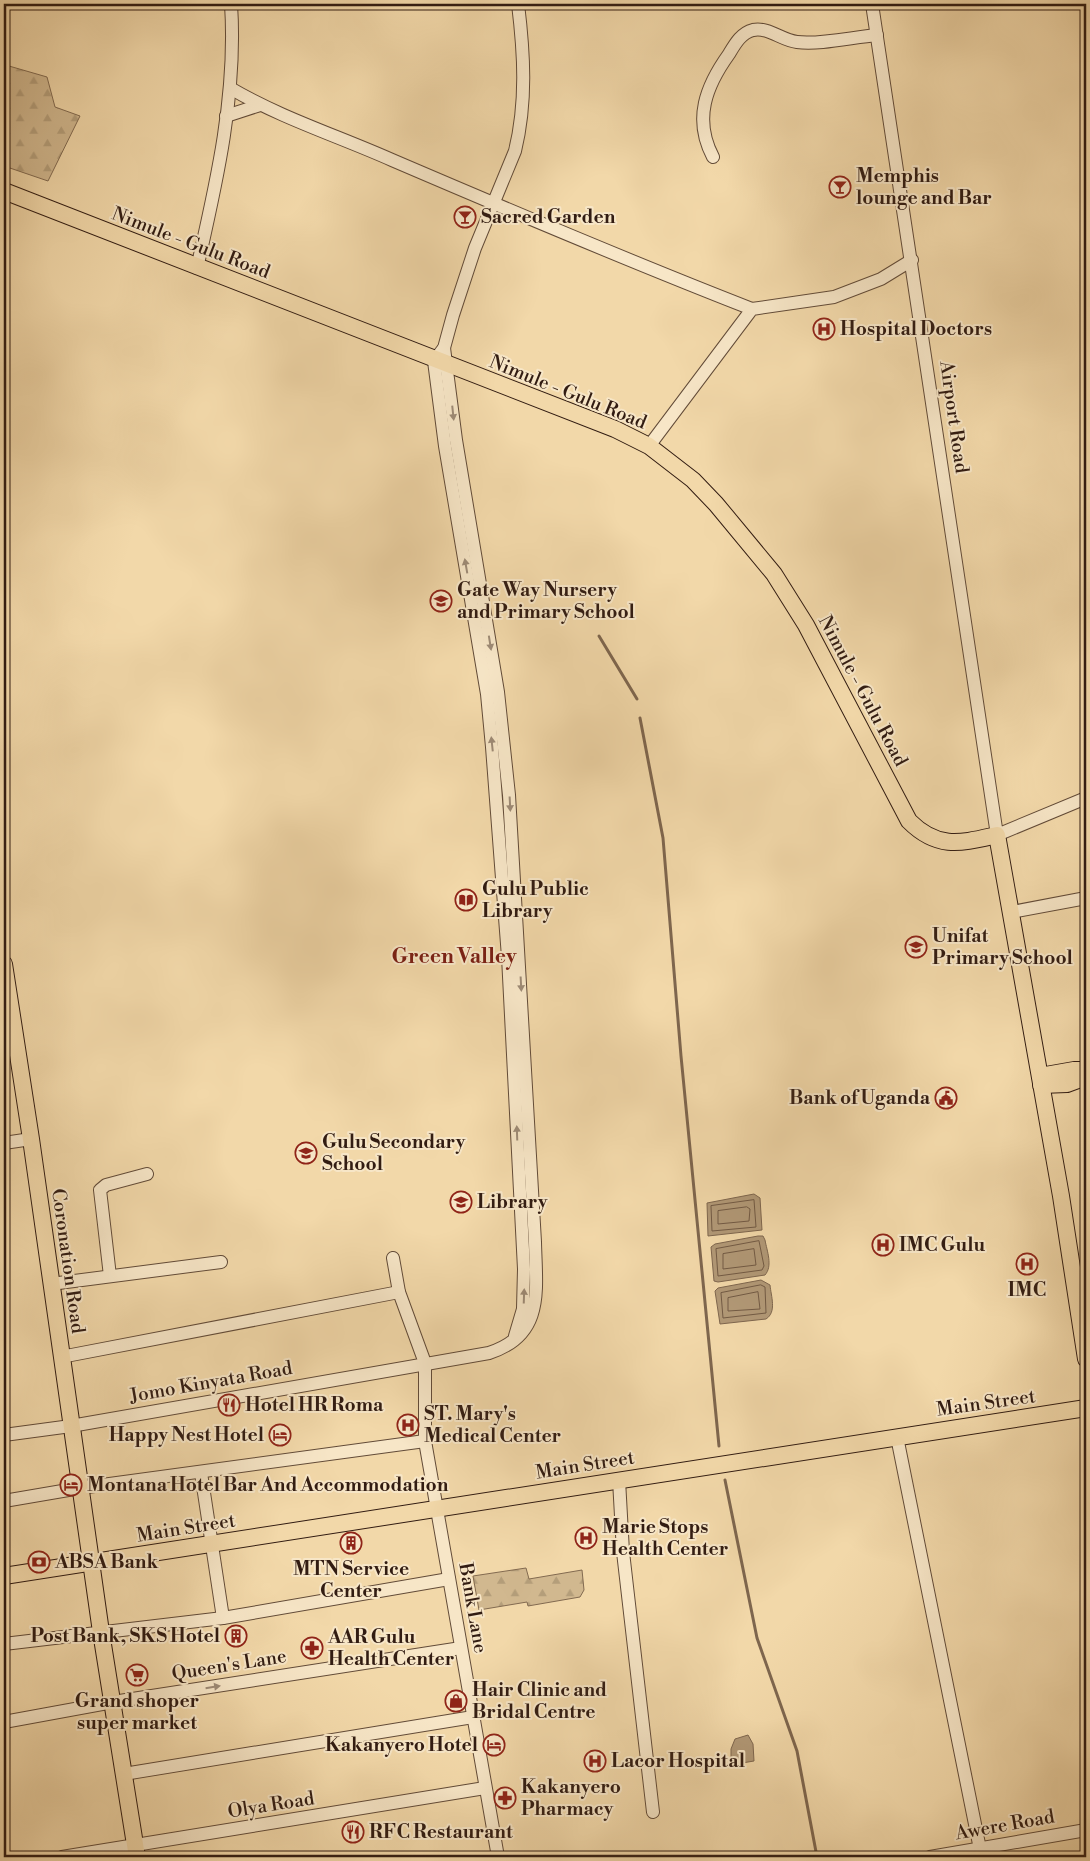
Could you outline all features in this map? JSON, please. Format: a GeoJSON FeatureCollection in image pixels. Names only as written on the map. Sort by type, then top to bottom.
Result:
{"type":"FeatureCollection","features":[{"type":"Feature","properties":{"kind":"main road","name":"Nimule - Gulu Road"},"geometry":{"type":"LineString","coordinates":[[4,191],[197,268],[442,358],[615,429],[649,446],[693,480],[774,574],[806,625],[910,821],[932,839],[947,842],[997,835]]}},
{"type":"Feature","properties":{"kind":"main road"},"geometry":{"type":"LineString","coordinates":[[997,835],[1041,1080],[1086,1359]]}},
{"type":"Feature","properties":{"kind":"main road","name":"Coronation Road"},"geometry":{"type":"LineString","coordinates":[[4,964],[6,997],[31,1139],[101,1632],[136,1852]]}},
{"type":"Feature","properties":{"kind":"main road"},"geometry":{"type":"LineString","coordinates":[[1036,1052],[1047,1060],[1078,1075]]}},
{"type":"Feature","properties":{"kind":"main road"},"geometry":{"type":"LineString","coordinates":[[1041,1080],[1078,1075]]}},
{"type":"Feature","properties":{"kind":"main road"},"geometry":{"type":"LineString","coordinates":[[1045,1108],[1078,1075]]}},
{"type":"Feature","properties":{"kind":"main road","name":"Main Street"},"geometry":{"type":"LineString","coordinates":[[4,1576],[1086,1408]]}},
{"type":"Feature","properties":{"kind":"street"},"geometry":{"type":"LineString","coordinates":[[197,268],[219,164],[230,88],[232,4]]}},
{"type":"Feature","properties":{"kind":"street"},"geometry":{"type":"LineString","coordinates":[[442,358],[452,315],[492,203],[515,151],[523,108],[524,69],[518,4]]}},
{"type":"Feature","properties":{"kind":"street","name":"Airport Road"},"geometry":{"type":"LineString","coordinates":[[872,4],[997,835]]}},
{"type":"Feature","properties":{"kind":"street"},"geometry":{"type":"LineString","coordinates":[[713,157],[706,144],[705,99],[715,74],[740,37],[755,30],[770,32],[792,41],[805,43],[877,35]]}},
{"type":"Feature","properties":{"kind":"street"},"geometry":{"type":"LineString","coordinates":[[230,88],[260,105],[353,142],[492,203],[752,309],[834,296],[862,288],[912,260]]}},
{"type":"Feature","properties":{"kind":"street"},"geometry":{"type":"LineString","coordinates":[[226,116],[260,105]]}},
{"type":"Feature","properties":{"kind":"street"},"geometry":{"type":"LineString","coordinates":[[649,446],[752,309]]}},
{"type":"Feature","properties":{"kind":"street","name":"Jomo Kinyata Road"},"geometry":{"type":"LineString","coordinates":[[4,1435],[71,1426],[489,1353],[512,1343],[523,1309],[524,1269],[508,872],[487,694],[445,446],[442,358]]}},
{"type":"Feature","properties":{"kind":"street"},"geometry":{"type":"LineString","coordinates":[[997,835],[1086,798]]}},
{"type":"Feature","properties":{"kind":"street"},"geometry":{"type":"LineString","coordinates":[[1012,912],[1086,898]]}},
{"type":"Feature","properties":{"kind":"street"},"geometry":{"type":"LineString","coordinates":[[4,1142],[31,1139]]}},
{"type":"Feature","properties":{"kind":"street"},"geometry":{"type":"LineString","coordinates":[[110,1276],[100,1190],[106,1185],[147,1174]]}},
{"type":"Feature","properties":{"kind":"street"},"geometry":{"type":"LineString","coordinates":[[393,1258],[399,1292],[425,1363]]}},
{"type":"Feature","properties":{"kind":"street"},"geometry":{"type":"LineString","coordinates":[[51,1284],[221,1262]]}},
{"type":"Feature","properties":{"kind":"street"},"geometry":{"type":"LineString","coordinates":[[61,1357],[399,1292]]}},
{"type":"Feature","properties":{"kind":"street","name":"Bank Lane"},"geometry":{"type":"LineString","coordinates":[[425,1363],[425,1441],[498,1857]]}},
{"type":"Feature","properties":{"kind":"street"},"geometry":{"type":"LineString","coordinates":[[897,1437],[980,1848]]}},
{"type":"Feature","properties":{"kind":"street"},"geometry":{"type":"LineString","coordinates":[[4,1501],[80,1488],[425,1441]]}},
{"type":"Feature","properties":{"kind":"street"},"geometry":{"type":"LineString","coordinates":[[201,1472],[223,1618]]}},
{"type":"Feature","properties":{"kind":"street"},"geometry":{"type":"LineString","coordinates":[[619,1480],[623,1552],[653,1812]]}},
{"type":"Feature","properties":{"kind":"street"},"geometry":{"type":"LineString","coordinates":[[4,1644],[223,1618],[449,1580]]}},
{"type":"Feature","properties":{"kind":"street","name":"Queen's Lane"},"geometry":{"type":"LineString","coordinates":[[4,1722],[113,1702],[461,1648]]}},
{"type":"Feature","properties":{"kind":"street"},"geometry":{"type":"LineString","coordinates":[[124,1774],[473,1717]]}},
{"type":"Feature","properties":{"kind":"street","name":"Olya Road"},"geometry":{"type":"LineString","coordinates":[[62,1857],[136,1852],[486,1788]]}},
{"type":"Feature","properties":{"kind":"street","name":"Awere Road"},"geometry":{"type":"LineString","coordinates":[[930,1857],[1086,1830]]}},
{"type":"Feature","properties":{"kind":"green space"},"geometry":{"type":"Polygon","coordinates":[[[9,66],[47,77],[55,107],[80,116],[48,181],[4,166],[4,83],[9,66]]]}},
{"type":"Feature","properties":{"kind":"green space"},"geometry":{"type":"Polygon","coordinates":[[[526,1568],[529,1579],[582,1570],[584,1590],[580,1597],[528,1606],[527,1602],[479,1610],[473,1576],[526,1568]]]}},
{"type":"Feature","properties":{"kind":"water"},"geometry":{"type":"Polygon","coordinates":[[[754,1194],[760,1198],[762,1230],[708,1236],[707,1203],[754,1194]]]}},
{"type":"Feature","properties":{"kind":"water"},"geometry":{"type":"Polygon","coordinates":[[[763,1236],[768,1254],[769,1267],[765,1275],[714,1281],[711,1247],[715,1244],[763,1236]]]}},
{"type":"Feature","properties":{"kind":"water"},"geometry":{"type":"Polygon","coordinates":[[[761,1280],[770,1285],[772,1308],[769,1316],[766,1319],[720,1324],[715,1291],[718,1288],[761,1280]]]}},
{"type":"Feature","properties":{"kind":"water"},"geometry":{"type":"Polygon","coordinates":[[[748,1735],[753,1744],[754,1761],[742,1763],[731,1761],[731,1749],[735,1739],[748,1735]]]}},
{"type":"Feature","properties":{"kind":"waterway"},"geometry":{"type":"LineString","coordinates":[[599,636],[637,699]]}},
{"type":"Feature","properties":{"kind":"waterway"},"geometry":{"type":"LineString","coordinates":[[640,718],[663,838],[681,1056],[719,1446]]}},
{"type":"Feature","properties":{"kind":"waterway"},"geometry":{"type":"LineString","coordinates":[[725,1480],[757,1638],[797,1751],[817,1857]]}},
{"type":"Feature","properties":{"kind":"place","name":"Memphis lounge and Bar"},"geometry":{"type":"Point","coordinates":[840,187]}},
{"type":"Feature","properties":{"kind":"place","name":"Sacred Garden"},"geometry":{"type":"Point","coordinates":[465,217]}},
{"type":"Feature","properties":{"kind":"place","name":"Hospital Doctors"},"geometry":{"type":"Point","coordinates":[824,329]}},
{"type":"Feature","properties":{"kind":"place","name":"Gate Way Nursery and Primary School"},"geometry":{"type":"Point","coordinates":[441,601]}},
{"type":"Feature","properties":{"kind":"place","name":"Gulu Public Library"},"geometry":{"type":"Point","coordinates":[466,900]}},
{"type":"Feature","properties":{"kind":"place","name":"Unifat Primary School"},"geometry":{"type":"Point","coordinates":[916,947]}},
{"type":"Feature","properties":{"kind":"place","name":"Bank of Uganda"},"geometry":{"type":"Point","coordinates":[946,1098]}},
{"type":"Feature","properties":{"kind":"place","name":"Gulu Secondary School"},"geometry":{"type":"Point","coordinates":[306,1153]}},
{"type":"Feature","properties":{"kind":"place","name":"Library"},"geometry":{"type":"Point","coordinates":[461,1202]}},
{"type":"Feature","properties":{"kind":"place","name":"IMC Gulu"},"geometry":{"type":"Point","coordinates":[883,1245]}},
{"type":"Feature","properties":{"kind":"place","name":"IMC"},"geometry":{"type":"Point","coordinates":[1027,1264]}},
{"type":"Feature","properties":{"kind":"place","name":"Hotel HR Roma"},"geometry":{"type":"Point","coordinates":[229,1405]}},
{"type":"Feature","properties":{"kind":"place","name":"ST. Mary's Medical Center"},"geometry":{"type":"Point","coordinates":[408,1425]}},
{"type":"Feature","properties":{"kind":"place","name":"Happy Nest Hotel"},"geometry":{"type":"Point","coordinates":[280,1435]}},
{"type":"Feature","properties":{"kind":"place","name":"Montana Hotel Bar And Accommodation"},"geometry":{"type":"Point","coordinates":[71,1485]}},
{"type":"Feature","properties":{"kind":"place","name":"Marie Stops Health Center"},"geometry":{"type":"Point","coordinates":[586,1538]}},
{"type":"Feature","properties":{"kind":"place","name":"MTN Service Center"},"geometry":{"type":"Point","coordinates":[351,1543]}},
{"type":"Feature","properties":{"kind":"place","name":"ABSA Bank"},"geometry":{"type":"Point","coordinates":[39,1562]}},
{"type":"Feature","properties":{"kind":"place","name":"Post Bank, SKS Hotel"},"geometry":{"type":"Point","coordinates":[236,1636]}},
{"type":"Feature","properties":{"kind":"place","name":"AAR Gulu Health Center"},"geometry":{"type":"Point","coordinates":[312,1648]}},
{"type":"Feature","properties":{"kind":"place","name":"Grand shoper super market"},"geometry":{"type":"Point","coordinates":[137,1675]}},
{"type":"Feature","properties":{"kind":"place","name":"Hair Clinic and Bridal Centre"},"geometry":{"type":"Point","coordinates":[456,1701]}},
{"type":"Feature","properties":{"kind":"place","name":"Kakanyero Hotel"},"geometry":{"type":"Point","coordinates":[494,1745]}},
{"type":"Feature","properties":{"kind":"place","name":"Lacor Hospital"},"geometry":{"type":"Point","coordinates":[595,1761]}},
{"type":"Feature","properties":{"kind":"place","name":"Kakanyero Pharmacy"},"geometry":{"type":"Point","coordinates":[505,1798]}},
{"type":"Feature","properties":{"kind":"place","name":"RFC Restaurant"},"geometry":{"type":"Point","coordinates":[353,1832]}},
{"type":"Feature","properties":{"kind":"district","name":"Green Valley"},"geometry":{"type":"Point","coordinates":[454,957]}}]}
